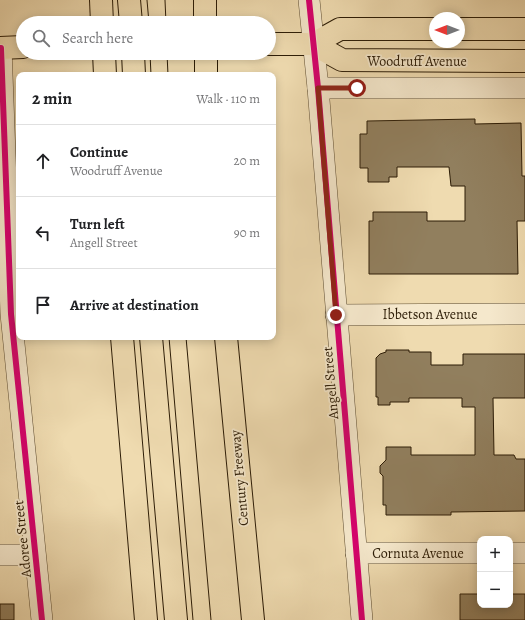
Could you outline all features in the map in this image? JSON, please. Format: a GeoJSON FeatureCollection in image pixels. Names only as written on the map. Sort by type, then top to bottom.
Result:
{"type":"FeatureCollection","features":[{"type":"Feature","properties":{"kind":"main road"},"geometry":{"type":"LineString","coordinates":[[101,0],[102,16]]}},
{"type":"Feature","properties":{"kind":"main road"},"geometry":{"type":"LineString","coordinates":[[129,0],[130,16]]}},
{"type":"Feature","properties":{"kind":"main road"},"geometry":{"type":"LineString","coordinates":[[205,0],[206,16]]}},
{"type":"Feature","properties":{"kind":"main road","name":"Woodruff Avenue"},"geometry":{"type":"LineString","coordinates":[[313,44],[340,29],[429,29]]}},
{"type":"Feature","properties":{"kind":"main road"},"geometry":{"type":"LineString","coordinates":[[465,29],[525,29]]}},
{"type":"Feature","properties":{"kind":"main road","name":"Woodruff Avenue"},"geometry":{"type":"LineString","coordinates":[[276,44],[313,44],[342,60],[525,61]]}},
{"type":"Feature","properties":{"kind":"main road"},"geometry":{"type":"LineString","coordinates":[[1,48],[16,47]]}},
{"type":"Feature","properties":{"kind":"main road"},"geometry":{"type":"LineString","coordinates":[[104,60],[105,72]]}},
{"type":"Feature","properties":{"kind":"main road"},"geometry":{"type":"LineString","coordinates":[[133,60],[134,72]]}},
{"type":"Feature","properties":{"kind":"main road"},"geometry":{"type":"LineString","coordinates":[[206,60],[206,72]]}},
{"type":"Feature","properties":{"kind":"main road"},"geometry":{"type":"LineString","coordinates":[[122,340],[146,620]]}},
{"type":"Feature","properties":{"kind":"main road"},"geometry":{"type":"LineString","coordinates":[[151,340],[176,620]]}},
{"type":"Feature","properties":{"kind":"main road","name":"Century Freeway"},"geometry":{"type":"LineString","coordinates":[[226,340],[253,620]]}},
{"type":"Feature","properties":{"kind":"street","name":"Angell Street"},"geometry":{"type":"LineString","coordinates":[[309,0],[318,88],[362,620]]}},
{"type":"Feature","properties":{"kind":"street","name":"Adoree Street"},"geometry":{"type":"LineString","coordinates":[[1,48],[6,314],[42,620]]}},
{"type":"Feature","properties":{"kind":"street","name":"Woodruff Avenue"},"geometry":{"type":"LineString","coordinates":[[318,88],[525,88]]}},
{"type":"Feature","properties":{"kind":"street","name":"Ibbetson Avenue"},"geometry":{"type":"LineString","coordinates":[[336,315],[525,314]]}},
{"type":"Feature","properties":{"kind":"street","name":"Cornuta Avenue"},"geometry":{"type":"LineString","coordinates":[[356,553],[477,553]]}},
{"type":"Feature","properties":{"kind":"street"},"geometry":{"type":"LineString","coordinates":[[513,553],[525,553]]}},
{"type":"Feature","properties":{"kind":"street"},"geometry":{"type":"LineString","coordinates":[[0,555],[35,555]]}},
{"type":"Feature","properties":{"kind":"building"},"geometry":{"type":"Polygon","coordinates":[[[475,119],[475,124],[521,123],[522,176],[525,176],[525,221],[517,221],[518,274],[369,274],[369,221],[373,221],[373,212],[427,212],[427,221],[465,221],[465,186],[451,186],[449,167],[397,167],[397,177],[389,177],[389,182],[368,182],[368,168],[360,168],[360,134],[367,134],[367,121],[475,119]]]}},
{"type":"Feature","properties":{"kind":"building"},"geometry":{"type":"Polygon","coordinates":[[[386,350],[431,352],[431,365],[463,365],[463,354],[525,354],[525,398],[493,398],[494,455],[514,455],[516,459],[525,459],[525,511],[451,512],[451,515],[386,515],[386,505],[383,505],[383,476],[380,473],[380,466],[386,460],[386,447],[411,447],[411,455],[475,455],[475,407],[462,407],[462,398],[409,398],[409,402],[390,402],[390,405],[378,405],[378,397],[376,397],[376,358],[380,354],[386,352],[386,350]]]}},
{"type":"Feature","properties":{"kind":"building"},"geometry":{"type":"Polygon","coordinates":[[[460,594],[477,594],[477,608],[513,608],[513,594],[525,594],[525,620],[460,620],[460,594]]]}},
{"type":"Feature","properties":{"kind":"building"},"geometry":{"type":"Polygon","coordinates":[[[0,604],[14,604],[14,620],[0,620],[0,604]]]}},
{"type":"Feature","properties":{"kind":"tram line"},"geometry":{"type":"LineString","coordinates":[[147,0],[148,16]]}},
{"type":"Feature","properties":{"kind":"tram line"},"geometry":{"type":"LineString","coordinates":[[165,0],[166,16]]}},
{"type":"Feature","properties":{"kind":"tram line"},"geometry":{"type":"LineString","coordinates":[[150,60],[151,72]]}},
{"type":"Feature","properties":{"kind":"tram line"},"geometry":{"type":"LineString","coordinates":[[167,60],[168,72]]}},
{"type":"Feature","properties":{"kind":"tram line"},"geometry":{"type":"LineString","coordinates":[[169,340],[193,620]]}},
{"type":"Feature","properties":{"kind":"tram line"},"geometry":{"type":"LineString","coordinates":[[186,340],[211,620]]}},
{"type":"Feature","properties":{"kind":"cycle path"},"geometry":{"type":"LineString","coordinates":[[309,0],[318,88],[362,620]]}},
{"type":"Feature","properties":{"kind":"cycle path"},"geometry":{"type":"LineString","coordinates":[[1,48],[11,314],[42,620]]}},
{"type":"Feature","properties":{"kind":"route"},"geometry":{"type":"LineString","coordinates":[[336,315],[318,88],[357,88]]}}]}
